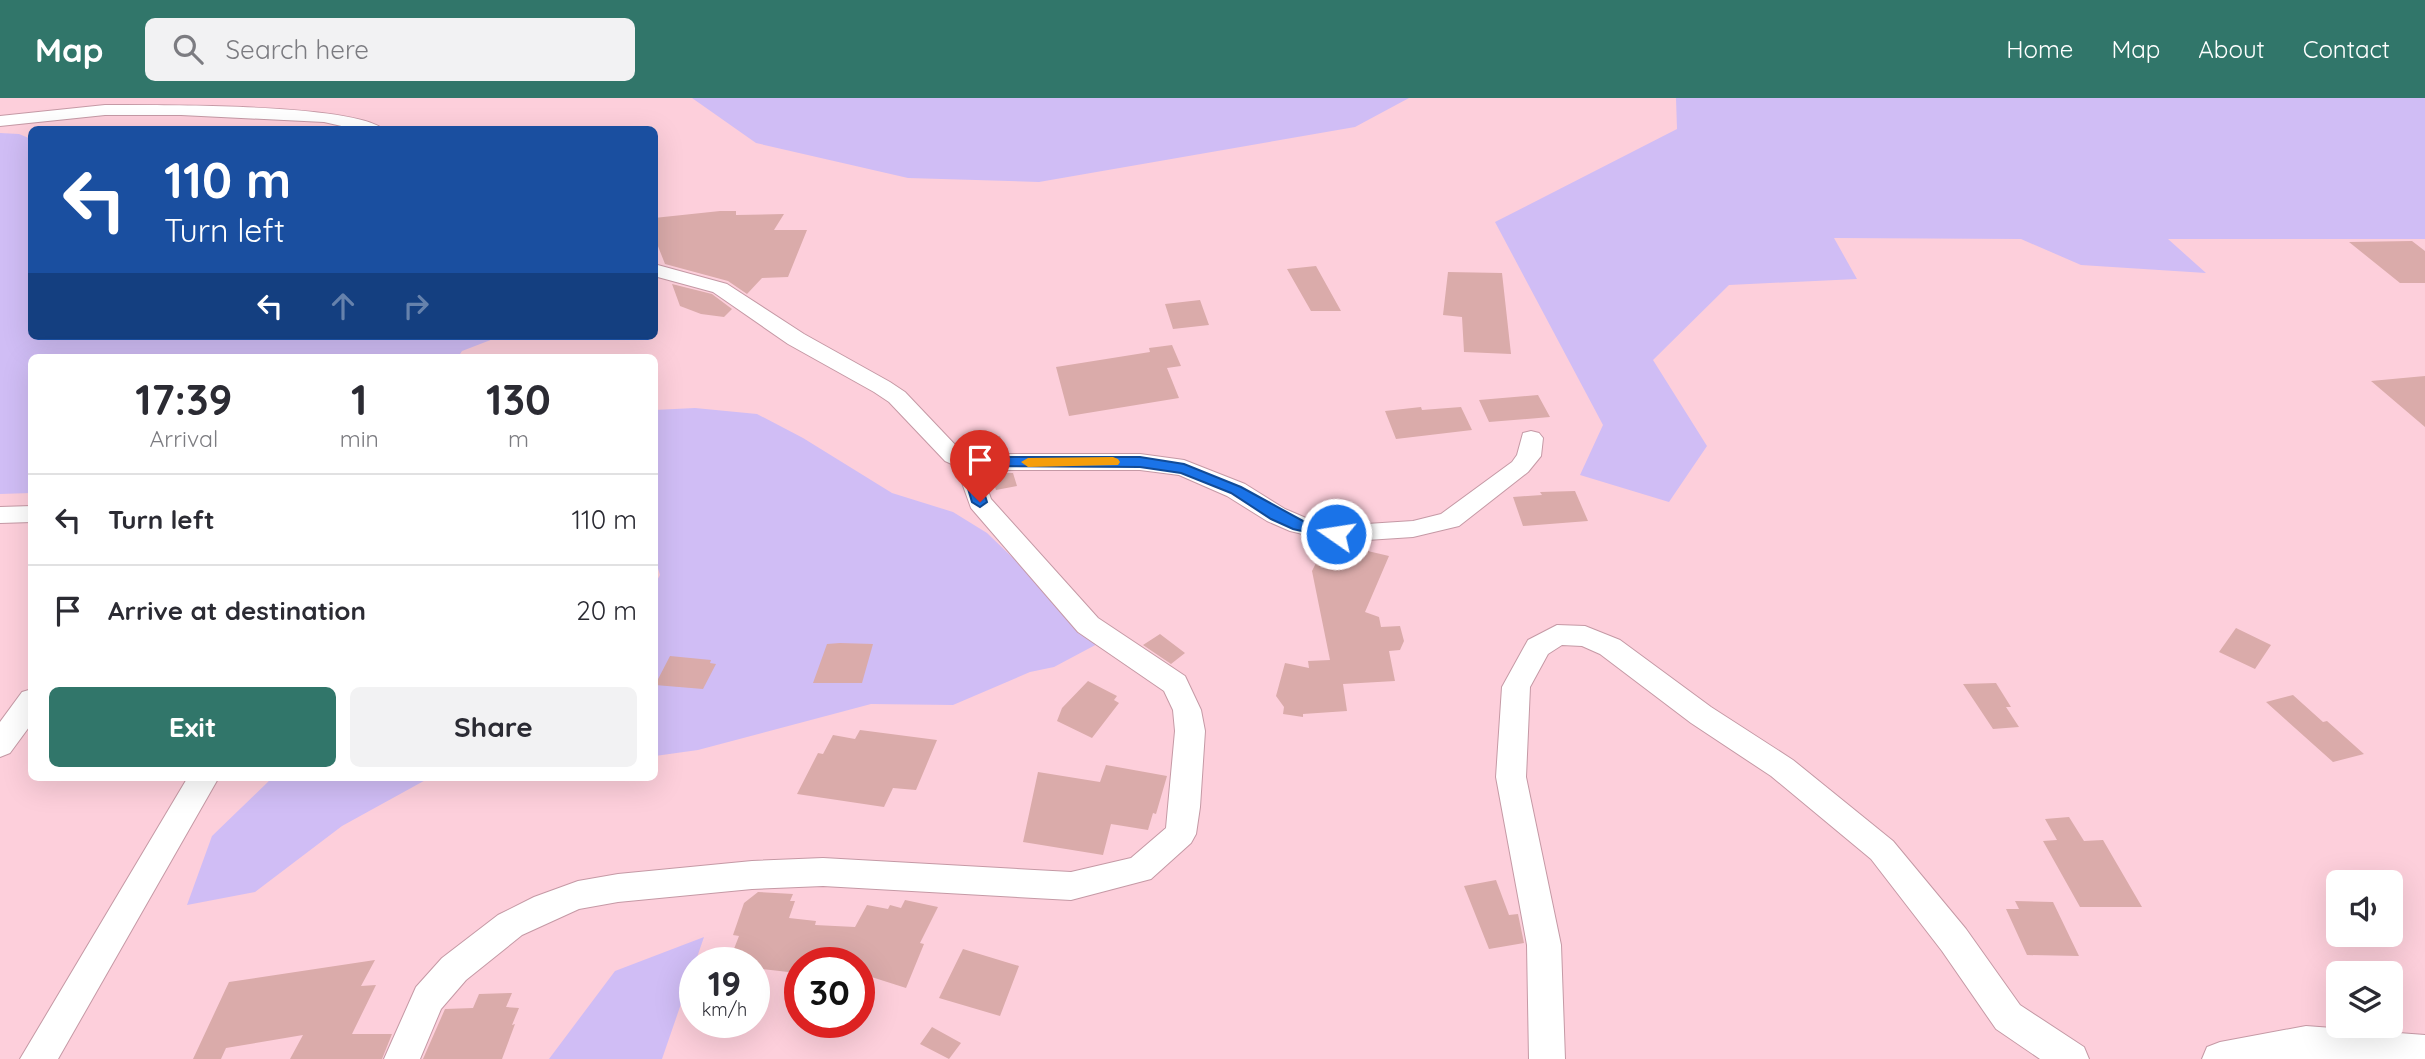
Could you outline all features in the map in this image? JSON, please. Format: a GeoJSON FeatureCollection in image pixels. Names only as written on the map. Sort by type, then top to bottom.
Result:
{"type":"FeatureCollection","features":[{"type":"Feature","properties":{"kind":"street"},"geometry":{"type":"LineString","coordinates":[[0,121],[104,110],[158,109],[324,117],[365,126]]}},
{"type":"Feature","properties":{"kind":"street"},"geometry":{"type":"LineString","coordinates":[[658,271],[720,288],[796,339],[882,387],[897,397],[953,456],[967,462],[1140,462],[1184,468],[1236,490],[1276,515],[1299,525],[1336,534],[1413,529],[1450,520],[1520,467],[1530,456],[1531,438]]}},
{"type":"Feature","properties":{"kind":"street"},"geometry":{"type":"LineString","coordinates":[[402,1059],[428,998],[454,969],[510,925],[578,895],[618,888],[752,875],[822,872],[1071,886],[1140,869],[1180,834],[1185,807],[1190,731],[1187,710],[1175,684],[1088,625],[980,502],[967,462]]}},
{"type":"Feature","properties":{"kind":"street"},"geometry":{"type":"LineString","coordinates":[[0,515],[28,514]]}},
{"type":"Feature","properties":{"kind":"street"},"geometry":{"type":"LineString","coordinates":[[1547,1059],[1544,945],[1511,777],[1516,687],[1538,647],[1557,635],[1586,636],[1610,647],[1701,715],[1782,768],[1882,850],[1954,940],[2008,1017],[2071,1059]]}},
{"type":"Feature","properties":{"kind":"street"},"geometry":{"type":"LineString","coordinates":[[0,745],[28,706]]}},
{"type":"Feature","properties":{"kind":"street"},"geometry":{"type":"LineString","coordinates":[[38,1059],[202,781]]}},
{"type":"Feature","properties":{"kind":"street"},"geometry":{"type":"LineString","coordinates":[[2220,1059],[2306,1043],[2425,1052]]}},
{"type":"Feature","properties":{"kind":"shaded area"},"geometry":{"type":"Polygon","coordinates":[[[692,98],[1409,98],[1355,127],[1039,182],[908,178],[756,143],[692,98]]]}},
{"type":"Feature","properties":{"kind":"shaded area"},"geometry":{"type":"Polygon","coordinates":[[[1676,98],[2425,98],[2425,239],[2168,239],[2206,273],[2081,265],[2021,239],[1834,238],[1857,279],[1729,285],[1653,360],[1707,446],[1669,502],[1580,475],[1603,425],[1495,222],[1677,129],[1676,98]]]}},
{"type":"Feature","properties":{"kind":"shaded area"},"geometry":{"type":"Polygon","coordinates":[[[0,133],[19,134],[28,138],[28,340],[491,340],[460,354],[28,354],[28,493],[0,494],[0,133]]]}},
{"type":"Feature","properties":{"kind":"shaded area"},"geometry":{"type":"Polygon","coordinates":[[[695,408],[757,414],[803,438],[892,493],[953,512],[987,533],[1101,642],[1054,667],[1030,672],[953,705],[871,704],[698,750],[658,756],[658,410],[695,408]]]}},
{"type":"Feature","properties":{"kind":"shaded area"},"geometry":{"type":"Polygon","coordinates":[[[269,781],[424,781],[342,826],[255,892],[187,905],[212,836],[269,781]]]}},
{"type":"Feature","properties":{"kind":"shaded area"},"geometry":{"type":"Polygon","coordinates":[[[704,937],[701,947],[679,947],[679,1010],[662,1059],[549,1059],[615,971],[704,937]]]}},
{"type":"Feature","properties":{"kind":"building"},"geometry":{"type":"Polygon","coordinates":[[[720,211],[736,211],[736,215],[784,214],[774,230],[807,230],[788,277],[762,278],[747,294],[728,281],[665,264],[658,246],[658,218],[720,211]]]}},
{"type":"Feature","properties":{"kind":"building"},"geometry":{"type":"Polygon","coordinates":[[[2412,241],[2425,251],[2425,283],[2400,283],[2349,242],[2412,241]]]}},
{"type":"Feature","properties":{"kind":"building"},"geometry":{"type":"Polygon","coordinates":[[[1316,266],[1341,311],[1311,311],[1287,269],[1316,266]]]}},
{"type":"Feature","properties":{"kind":"building"},"geometry":{"type":"Polygon","coordinates":[[[1448,272],[1502,273],[1511,354],[1464,352],[1462,317],[1443,315],[1448,272]]]}},
{"type":"Feature","properties":{"kind":"building"},"geometry":{"type":"Polygon","coordinates":[[[672,284],[712,294],[732,309],[724,317],[701,314],[680,306],[672,284]]]}},
{"type":"Feature","properties":{"kind":"building"},"geometry":{"type":"Polygon","coordinates":[[[1200,300],[1209,325],[1173,329],[1165,304],[1200,300]]]}},
{"type":"Feature","properties":{"kind":"building"},"geometry":{"type":"Polygon","coordinates":[[[1172,345],[1181,366],[1167,368],[1179,398],[1069,416],[1056,367],[1150,352],[1149,348],[1172,345]]]}},
{"type":"Feature","properties":{"kind":"building"},"geometry":{"type":"Polygon","coordinates":[[[2425,376],[2425,427],[2371,381],[2414,377],[2425,376]]]}},
{"type":"Feature","properties":{"kind":"building"},"geometry":{"type":"Polygon","coordinates":[[[1538,395],[1550,417],[1489,422],[1479,400],[1538,395]]]}},
{"type":"Feature","properties":{"kind":"building"},"geometry":{"type":"Polygon","coordinates":[[[1421,407],[1422,410],[1461,407],[1472,430],[1396,439],[1385,411],[1421,407]]]}},
{"type":"Feature","properties":{"kind":"building"},"geometry":{"type":"Polygon","coordinates":[[[1000,436],[1005,451],[978,451],[974,442],[1000,436]]]}},
{"type":"Feature","properties":{"kind":"building"},"geometry":{"type":"Polygon","coordinates":[[[986,473],[1013,473],[1017,486],[996,490],[994,484],[989,485],[986,473]]]}},
{"type":"Feature","properties":{"kind":"building"},"geometry":{"type":"Polygon","coordinates":[[[1575,491],[1588,521],[1523,526],[1513,497],[1542,495],[1540,492],[1575,491]]]}},
{"type":"Feature","properties":{"kind":"building"},"geometry":{"type":"Polygon","coordinates":[[[1355,548],[1389,556],[1365,612],[1379,617],[1381,627],[1400,626],[1404,641],[1400,650],[1389,651],[1395,681],[1343,684],[1347,711],[1303,714],[1303,717],[1283,714],[1284,707],[1276,696],[1285,663],[1309,668],[1308,661],[1330,660],[1312,571],[1320,555],[1341,561],[1345,553],[1352,555],[1355,548]]]}},
{"type":"Feature","properties":{"kind":"building"},"geometry":{"type":"Polygon","coordinates":[[[2236,628],[2271,645],[2255,669],[2219,652],[2236,628]]]}},
{"type":"Feature","properties":{"kind":"building"},"geometry":{"type":"Polygon","coordinates":[[[1160,634],[1185,653],[1171,664],[1143,645],[1160,634]]]}},
{"type":"Feature","properties":{"kind":"building"},"geometry":{"type":"Polygon","coordinates":[[[827,644],[873,644],[862,683],[813,683],[827,644]]]}},
{"type":"Feature","properties":{"kind":"building"},"geometry":{"type":"Polygon","coordinates":[[[670,656],[711,660],[710,663],[716,664],[703,689],[658,685],[658,679],[670,656]]]}},
{"type":"Feature","properties":{"kind":"building"},"geometry":{"type":"Polygon","coordinates":[[[1088,681],[1117,696],[1114,700],[1119,703],[1092,738],[1057,721],[1062,708],[1088,681]]]}},
{"type":"Feature","properties":{"kind":"building"},"geometry":{"type":"Polygon","coordinates":[[[1996,683],[2011,707],[2006,707],[2019,727],[1993,729],[1963,684],[1996,683]]]}},
{"type":"Feature","properties":{"kind":"building"},"geometry":{"type":"Polygon","coordinates":[[[2293,695],[2364,754],[2333,762],[2266,702],[2293,695]]]}},
{"type":"Feature","properties":{"kind":"building"},"geometry":{"type":"Polygon","coordinates":[[[860,730],[937,740],[916,790],[893,788],[884,807],[797,794],[818,753],[823,754],[833,735],[855,739],[860,730]]]}},
{"type":"Feature","properties":{"kind":"building"},"geometry":{"type":"Polygon","coordinates":[[[1106,765],[1167,776],[1156,814],[1153,813],[1148,830],[1111,824],[1103,855],[1023,842],[1038,772],[1100,782],[1106,765]]]}},
{"type":"Feature","properties":{"kind":"building"},"geometry":{"type":"Polygon","coordinates":[[[2069,817],[2084,841],[2103,840],[2142,907],[2080,907],[2043,841],[2057,840],[2045,819],[2069,817]]]}},
{"type":"Feature","properties":{"kind":"building"},"geometry":{"type":"Polygon","coordinates":[[[1496,880],[1509,915],[1518,914],[1524,943],[1489,949],[1464,886],[1496,880]]]}},
{"type":"Feature","properties":{"kind":"building"},"geometry":{"type":"Polygon","coordinates":[[[758,892],[793,894],[790,901],[795,901],[789,918],[816,921],[815,925],[855,927],[867,905],[888,909],[890,905],[901,908],[905,900],[938,907],[920,943],[924,944],[906,988],[875,978],[875,947],[784,947],[784,971],[770,970],[770,947],[735,947],[739,936],[733,935],[744,903],[758,892]]]}},
{"type":"Feature","properties":{"kind":"building"},"geometry":{"type":"Polygon","coordinates":[[[2015,901],[2053,902],[2079,956],[2027,955],[2006,909],[2019,909],[2015,901]]]}},
{"type":"Feature","properties":{"kind":"building"},"geometry":{"type":"Polygon","coordinates":[[[963,949],[1019,966],[1000,1016],[939,998],[963,949]]]}},
{"type":"Feature","properties":{"kind":"building"},"geometry":{"type":"Polygon","coordinates":[[[375,960],[361,986],[376,985],[352,1034],[392,1034],[382,1059],[290,1059],[303,1035],[226,1048],[221,1059],[193,1059],[229,982],[375,960]]]}},
{"type":"Feature","properties":{"kind":"building"},"geometry":{"type":"Polygon","coordinates":[[[512,993],[506,1007],[519,1008],[502,1059],[423,1059],[445,1009],[473,1008],[479,994],[512,993]]]}},
{"type":"Feature","properties":{"kind":"building"},"geometry":{"type":"Polygon","coordinates":[[[932,1027],[961,1043],[949,1059],[920,1044],[932,1027]]]}},
{"type":"Feature","properties":{"kind":"slow traffic"},"geometry":{"type":"LineString","coordinates":[[1028,462],[1113,462]]}},
{"type":"Feature","properties":{"kind":"route"},"geometry":{"type":"LineString","coordinates":[[980,502],[971,482],[967,462],[1140,462],[1184,468],[1236,490],[1276,515],[1299,525],[1336,534]]}}]}
